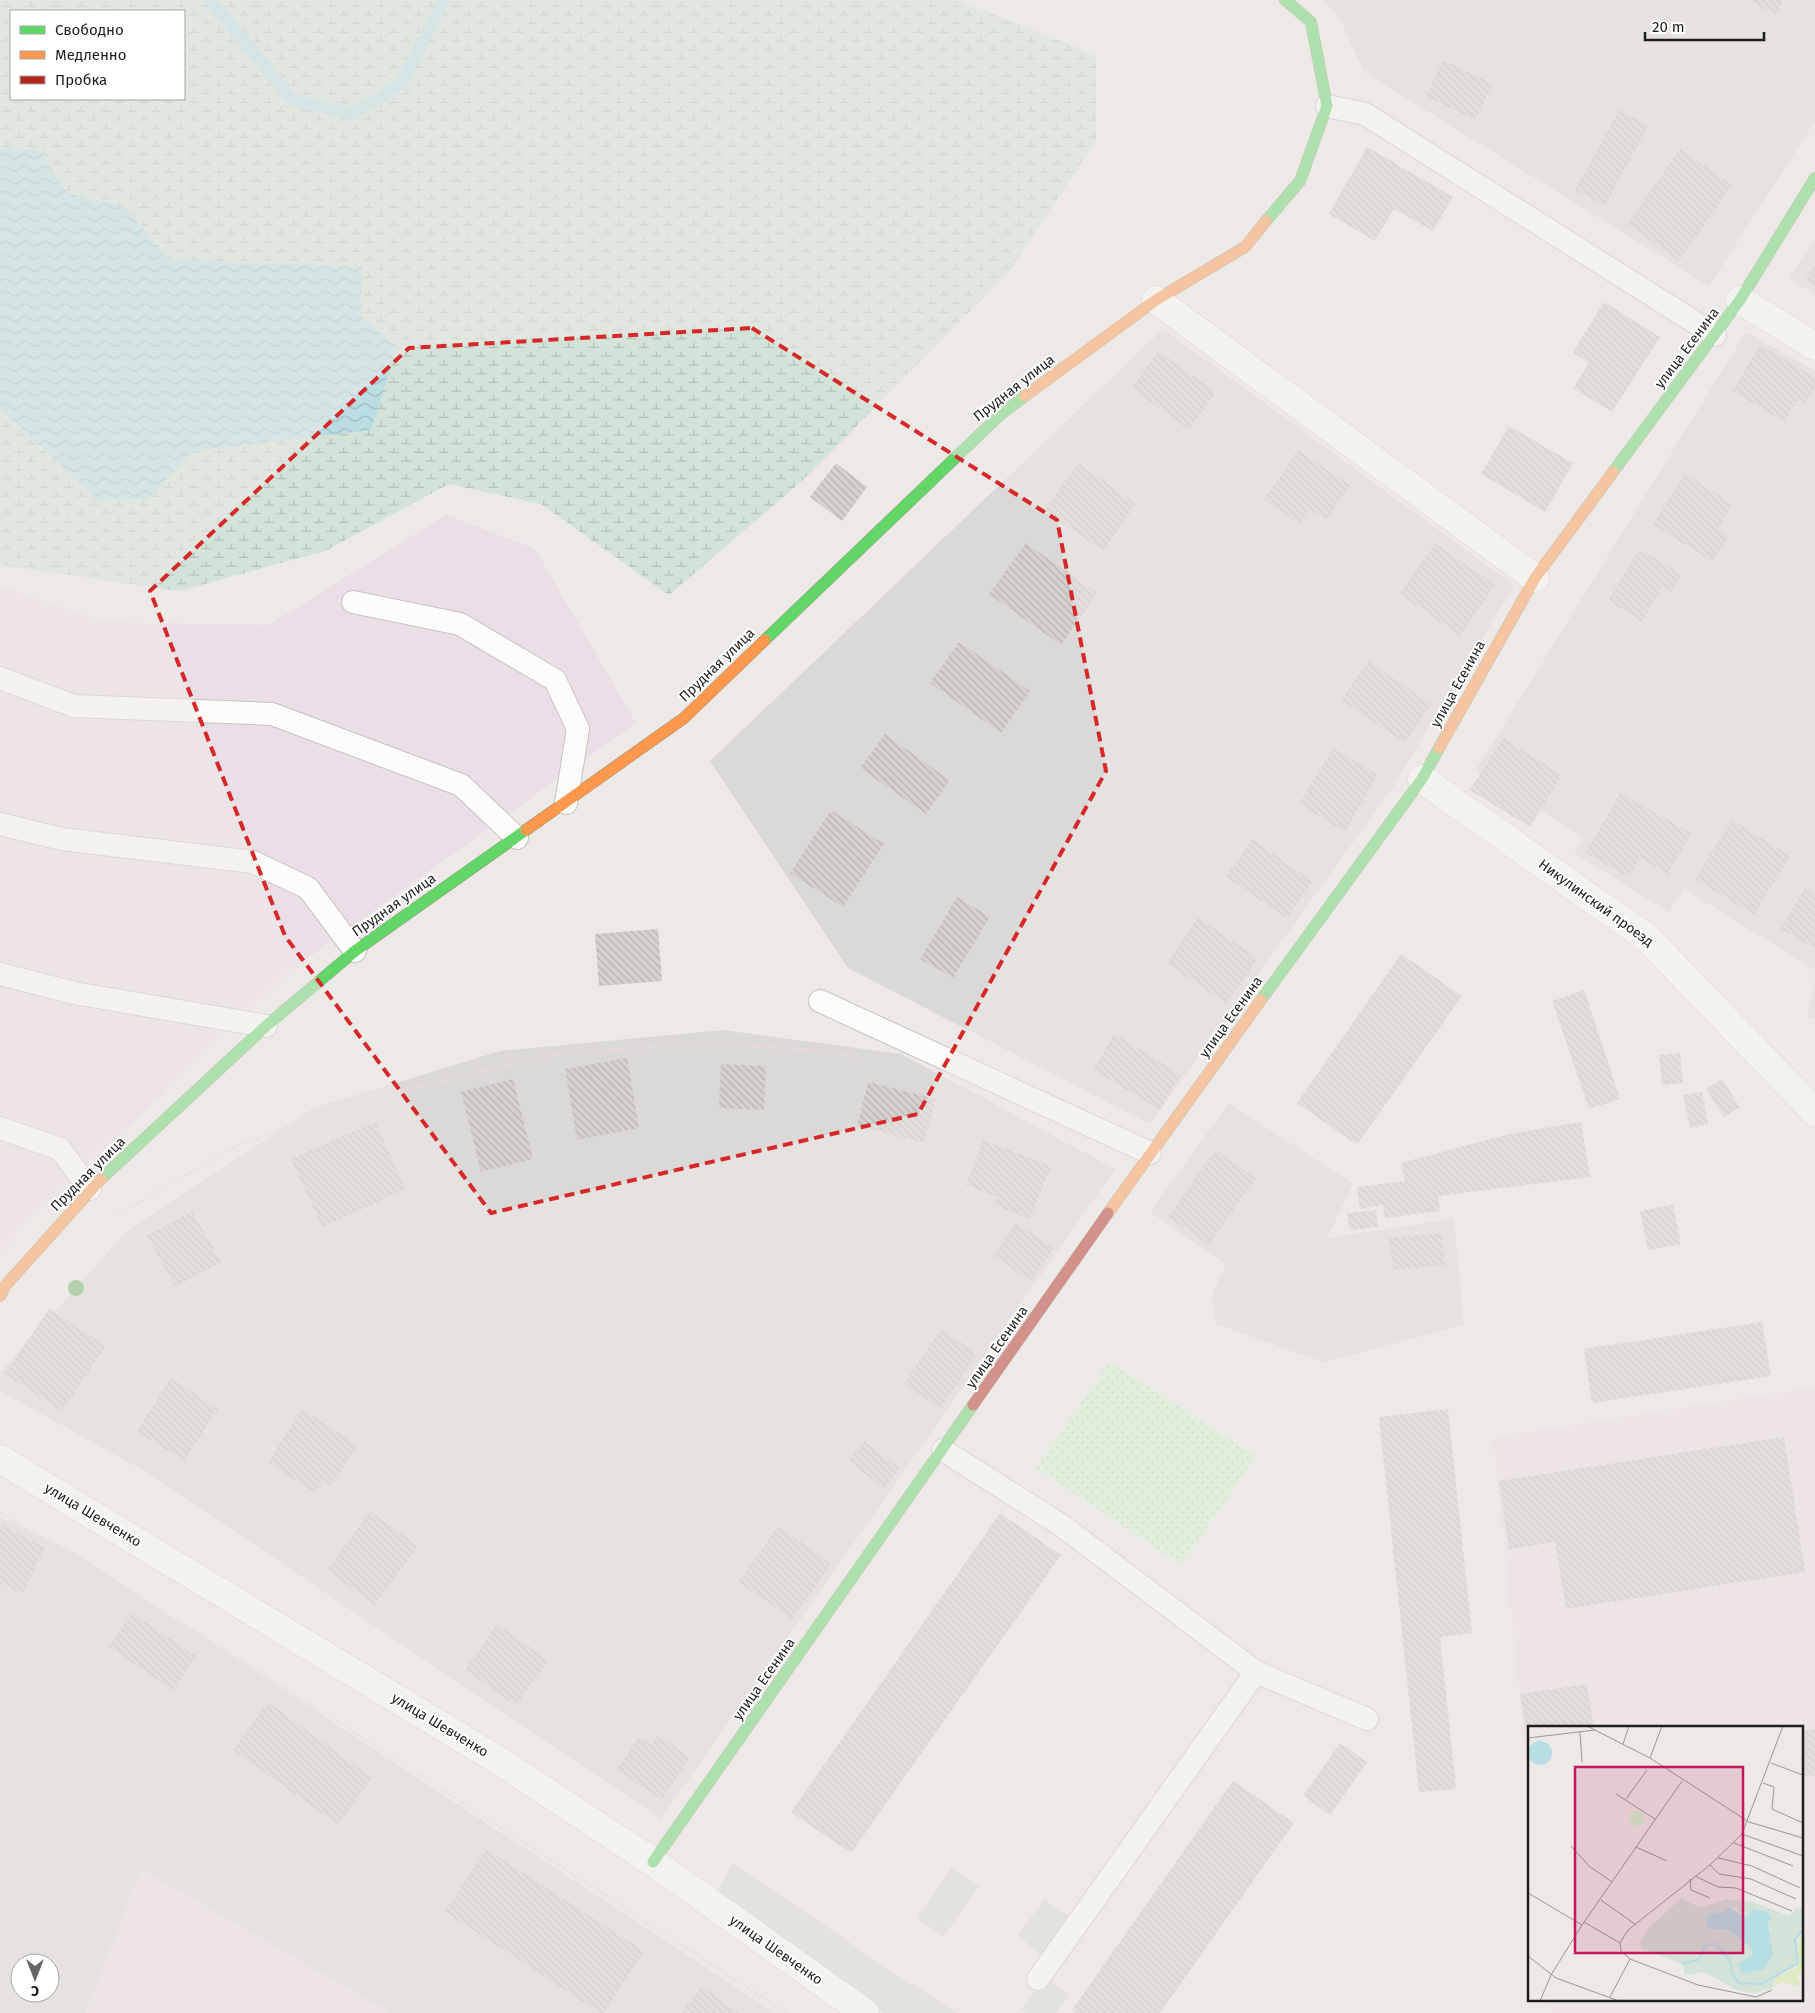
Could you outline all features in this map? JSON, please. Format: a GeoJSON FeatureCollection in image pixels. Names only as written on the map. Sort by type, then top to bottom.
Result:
{"type":"FeatureCollection","features":[{"type":"Feature","properties":{"kind":"street"},"geometry":{"type":"LineString","coordinates":[[1285,0],[1311,22],[1327,106]]}},
{"type":"Feature","properties":{"kind":"street","name":"Прудная улица"},"geometry":{"type":"LineString","coordinates":[[2,1289],[90,1189],[266,1026],[355,951],[684,718],[1001,414],[1156,300],[1245,247],[1300,181],[1327,106]]}},
{"type":"Feature","properties":{"kind":"street","name":"улица Есенина"},"geometry":{"type":"LineString","coordinates":[[653,1862],[1150,1153],[1422,779],[1535,578],[1715,336],[1740,300],[1815,178]]}},
{"type":"Feature","properties":{"kind":"street"},"geometry":{"type":"LineString","coordinates":[[1156,300],[1535,578]]}},
{"type":"Feature","properties":{"kind":"street"},"geometry":{"type":"LineString","coordinates":[[1740,300],[1815,346]]}},
{"type":"Feature","properties":{"kind":"street","name":"Никулинский проезд"},"geometry":{"type":"LineString","coordinates":[[1422,779],[1647,938],[1815,1112]]}},
{"type":"Feature","properties":{"kind":"street","name":"улица Шевченко"},"geometry":{"type":"LineString","coordinates":[[0,1459],[498,1760],[653,1862],[865,2013]]}},
{"type":"Feature","properties":{"kind":"lane"},"geometry":{"type":"LineString","coordinates":[[1327,106],[1365,114],[1715,336]]}},
{"type":"Feature","properties":{"kind":"lane"},"geometry":{"type":"LineString","coordinates":[[353,602],[460,624],[555,680],[578,729],[566,803]]}},
{"type":"Feature","properties":{"kind":"lane"},"geometry":{"type":"LineString","coordinates":[[0,678],[74,706],[272,714],[462,785],[517,838]]}},
{"type":"Feature","properties":{"kind":"lane"},"geometry":{"type":"LineString","coordinates":[[0,824],[62,839],[253,862],[308,888],[355,951]]}},
{"type":"Feature","properties":{"kind":"lane"},"geometry":{"type":"LineString","coordinates":[[0,974],[74,993],[266,1026]]}},
{"type":"Feature","properties":{"kind":"lane"},"geometry":{"type":"LineString","coordinates":[[820,1001],[1150,1153]]}},
{"type":"Feature","properties":{"kind":"lane"},"geometry":{"type":"LineString","coordinates":[[0,1128],[60,1149],[90,1189]]}},
{"type":"Feature","properties":{"kind":"lane"},"geometry":{"type":"LineString","coordinates":[[943,1450],[1061,1525],[1256,1672],[1367,1719]]}},
{"type":"Feature","properties":{"kind":"lane"},"geometry":{"type":"LineString","coordinates":[[1038,1979],[1256,1672]]}},
{"type":"Feature","properties":{"kind":"path"},"geometry":{"type":"LineString","coordinates":[[111,1218],[238,1145],[358,1102],[548,1055],[708,1042],[834,1052],[872,1062]]}},
{"type":"Feature","properties":{"kind":"path"},"geometry":{"type":"LineString","coordinates":[[0,1513],[261,1672],[786,2013]]}},
{"type":"Feature","properties":{"kind":"highlighted area"},"geometry":{"type":"Polygon","coordinates":[[[752,328],[1057,520],[1106,771],[918,1114],[491,1213],[285,936],[150,591],[409,348],[752,328]]]}},
{"type":"Feature","properties":{"kind":"shaded area"},"geometry":{"type":"Polygon","coordinates":[[[1323,0],[1815,0],[1815,121],[1709,286],[1364,72],[1338,15],[1323,0]]]}},
{"type":"Feature","properties":{"kind":"shaded area"},"geometry":{"type":"Polygon","coordinates":[[[1815,238],[1815,295],[1789,278],[1815,238]]]}},
{"type":"Feature","properties":{"kind":"shaded area"},"geometry":{"type":"Polygon","coordinates":[[[1163,329],[1514,585],[1393,787],[1150,1124],[848,968],[710,761],[1163,329]]]}},
{"type":"Feature","properties":{"kind":"shaded area"},"geometry":{"type":"Polygon","coordinates":[[[1746,332],[1815,371],[1815,970],[1684,889],[1669,912],[1574,853],[1583,837],[1476,770],[1746,332]]]}},
{"type":"Feature","properties":{"kind":"shaded area"},"geometry":{"type":"Polygon","coordinates":[[[446,515],[535,549],[636,723],[295,967],[30,1221],[0,1254],[0,586],[106,622],[269,625],[446,515]]]}},
{"type":"Feature","properties":{"kind":"shaded area"},"geometry":{"type":"Polygon","coordinates":[[[1815,979],[1815,1018],[1807,1017],[1815,979]]]}},
{"type":"Feature","properties":{"kind":"shaded area"},"geometry":{"type":"Polygon","coordinates":[[[723,1030],[901,1054],[1115,1169],[661,1819],[146,1472],[0,1391],[0,1373],[125,1233],[314,1108],[500,1051],[723,1030]]]}},
{"type":"Feature","properties":{"kind":"shaded area"},"geometry":{"type":"Polygon","coordinates":[[[1229,1103],[1353,1184],[1327,1238],[1454,1219],[1464,1325],[1324,1362],[1216,1324],[1212,1295],[1226,1264],[1150,1212],[1229,1103]]]}},
{"type":"Feature","properties":{"kind":"shaded area"},"geometry":{"type":"Polygon","coordinates":[[[1815,1387],[1815,2013],[1552,2013],[1551,2000],[1802,2000],[1802,1726],[1528,1726],[1528,1774],[1493,1437],[1815,1387]]]}},
{"type":"Feature","properties":{"kind":"shaded area"},"geometry":{"type":"Polygon","coordinates":[[[0,1517],[74,1552],[775,2013],[391,2013],[141,1869],[86,2013],[0,2013],[0,1517]]]}},
{"type":"Feature","properties":{"kind":"shaded area"},"geometry":{"type":"Polygon","coordinates":[[[733,1863],[896,1974],[958,2013],[883,2013],[837,1984],[714,1896],[733,1863]]]}},
{"type":"Feature","properties":{"kind":"shaded area"},"geometry":{"type":"Polygon","coordinates":[[[952,1867],[979,1886],[944,1936],[916,1918],[952,1867]]]}},
{"type":"Feature","properties":{"kind":"shaded area"},"geometry":{"type":"Polygon","coordinates":[[[141,1869],[391,2013],[86,2013],[141,1869]]]}},
{"type":"Feature","properties":{"kind":"shaded area"},"geometry":{"type":"Polygon","coordinates":[[[1044,1899],[1072,1918],[1043,1957],[1018,1936],[1044,1899]]]}},
{"type":"Feature","properties":{"kind":"shaded area"},"geometry":{"type":"Polygon","coordinates":[[[1044,1976],[1070,1995],[1056,2013],[1026,2013],[1021,2009],[1044,1976]]]}},
{"type":"Feature","properties":{"kind":"green space"},"geometry":{"type":"Polygon","coordinates":[[[0,0],[210,0],[293,100],[353,114],[400,85],[444,0],[957,0],[1096,55],[1096,141],[1009,272],[802,481],[669,595],[541,504],[449,484],[325,551],[179,591],[0,565],[0,410],[97,499],[147,499],[194,451],[371,430],[361,316],[362,267],[170,260],[123,205],[68,194],[39,150],[0,149],[0,0]]]}},
{"type":"Feature","properties":{"kind":"green space"},"geometry":{"type":"Polygon","coordinates":[[[215,0],[438,0],[395,81],[351,110],[299,97],[215,0]]]}},
{"type":"Feature","properties":{"kind":"green space"},"geometry":{"type":"Polygon","coordinates":[[[1110,1362],[1257,1456],[1181,1565],[1036,1468],[1110,1362]]]}},
{"type":"Feature","properties":{"kind":"water"},"geometry":{"type":"Polygon","coordinates":[[[0,149],[39,150],[68,194],[123,205],[170,260],[362,267],[361,316],[397,348],[371,430],[194,451],[148,499],[97,499],[0,409],[0,149]]]}},
{"type":"Feature","properties":{"kind":"building"},"geometry":{"type":"Polygon","coordinates":[[[1748,0],[1784,0],[1775,15],[1748,0]]]}},
{"type":"Feature","properties":{"kind":"building"},"geometry":{"type":"Polygon","coordinates":[[[1443,60],[1493,84],[1475,120],[1426,96],[1443,60]]]}},
{"type":"Feature","properties":{"kind":"building"},"geometry":{"type":"Polygon","coordinates":[[[1619,110],[1649,125],[1605,206],[1575,190],[1619,110]]]}},
{"type":"Feature","properties":{"kind":"building"},"geometry":{"type":"Polygon","coordinates":[[[1367,147],[1453,197],[1433,231],[1394,209],[1375,241],[1329,214],[1367,147]]]}},
{"type":"Feature","properties":{"kind":"building"},"geometry":{"type":"Polygon","coordinates":[[[1680,149],[1732,185],[1679,261],[1627,224],[1680,149]]]}},
{"type":"Feature","properties":{"kind":"building"},"geometry":{"type":"Polygon","coordinates":[[[1815,264],[1815,285],[1806,279],[1815,264]]]}},
{"type":"Feature","properties":{"kind":"building"},"geometry":{"type":"Polygon","coordinates":[[[1604,302],[1660,337],[1612,412],[1573,388],[1589,363],[1573,352],[1604,302]]]}},
{"type":"Feature","properties":{"kind":"building"},"geometry":{"type":"Polygon","coordinates":[[[1760,345],[1815,377],[1815,387],[1805,404],[1797,400],[1784,422],[1732,391],[1760,345]]]}},
{"type":"Feature","properties":{"kind":"building"},"geometry":{"type":"Polygon","coordinates":[[[1158,351],[1216,392],[1189,430],[1132,388],[1158,351]]]}},
{"type":"Feature","properties":{"kind":"building"},"geometry":{"type":"Polygon","coordinates":[[[1509,426],[1573,463],[1545,512],[1481,474],[1509,426]]]}},
{"type":"Feature","properties":{"kind":"building"},"geometry":{"type":"Polygon","coordinates":[[[1298,450],[1350,485],[1326,520],[1309,509],[1300,524],[1264,500],[1298,450]]]}},
{"type":"Feature","properties":{"kind":"building"},"geometry":{"type":"Polygon","coordinates":[[[836,463],[867,487],[842,521],[810,497],[836,463]]]}},
{"type":"Feature","properties":{"kind":"building"},"geometry":{"type":"Polygon","coordinates":[[[1078,463],[1136,504],[1103,551],[1045,510],[1078,463]]]}},
{"type":"Feature","properties":{"kind":"building"},"geometry":{"type":"Polygon","coordinates":[[[1685,474],[1733,504],[1718,528],[1729,536],[1712,562],[1653,524],[1685,474]]]}},
{"type":"Feature","properties":{"kind":"building"},"geometry":{"type":"Polygon","coordinates":[[[1026,543],[1097,593],[1061,645],[989,594],[1026,543]]]}},
{"type":"Feature","properties":{"kind":"building"},"geometry":{"type":"Polygon","coordinates":[[[1435,543],[1495,585],[1460,636],[1400,594],[1435,543]]]}},
{"type":"Feature","properties":{"kind":"building"},"geometry":{"type":"Polygon","coordinates":[[[1640,549],[1682,575],[1671,592],[1662,587],[1642,622],[1608,600],[1640,549]]]}},
{"type":"Feature","properties":{"kind":"building"},"geometry":{"type":"Polygon","coordinates":[[[959,642],[1030,691],[1001,733],[930,683],[959,642]]]}},
{"type":"Feature","properties":{"kind":"building"},"geometry":{"type":"Polygon","coordinates":[[[1368,661],[1431,704],[1405,743],[1341,700],[1368,661]]]}},
{"type":"Feature","properties":{"kind":"building"},"geometry":{"type":"Polygon","coordinates":[[[885,734],[950,780],[926,814],[860,768],[885,734]]]}},
{"type":"Feature","properties":{"kind":"building"},"geometry":{"type":"Polygon","coordinates":[[[1503,738],[1562,775],[1530,827],[1470,790],[1503,738]]]}},
{"type":"Feature","properties":{"kind":"building"},"geometry":{"type":"Polygon","coordinates":[[[1333,748],[1378,775],[1345,832],[1299,804],[1333,748]]]}},
{"type":"Feature","properties":{"kind":"building"},"geometry":{"type":"Polygon","coordinates":[[[1620,793],[1691,833],[1668,874],[1640,858],[1629,877],[1586,853],[1620,793]]]}},
{"type":"Feature","properties":{"kind":"building"},"geometry":{"type":"Polygon","coordinates":[[[831,810],[884,844],[843,907],[790,873],[831,810]]]}},
{"type":"Feature","properties":{"kind":"building"},"geometry":{"type":"Polygon","coordinates":[[[1732,820],[1790,856],[1754,915],[1695,879],[1732,820]]]}},
{"type":"Feature","properties":{"kind":"building"},"geometry":{"type":"Polygon","coordinates":[[[1252,839],[1312,881],[1287,918],[1226,877],[1252,839]]]}},
{"type":"Feature","properties":{"kind":"building"},"geometry":{"type":"Polygon","coordinates":[[[1805,887],[1815,892],[1815,948],[1781,929],[1805,887]]]}},
{"type":"Feature","properties":{"kind":"building"},"geometry":{"type":"Polygon","coordinates":[[[957,897],[990,917],[953,978],[920,959],[957,897]]]}},
{"type":"Feature","properties":{"kind":"building"},"geometry":{"type":"Polygon","coordinates":[[[1198,917],[1258,958],[1227,1004],[1167,964],[1198,917]]]}},
{"type":"Feature","properties":{"kind":"building"},"geometry":{"type":"Polygon","coordinates":[[[658,929],[662,981],[599,986],[595,934],[658,929]]]}},
{"type":"Feature","properties":{"kind":"building"},"geometry":{"type":"Polygon","coordinates":[[[1401,954],[1462,996],[1357,1145],[1297,1103],[1401,954]]]}},
{"type":"Feature","properties":{"kind":"building"},"geometry":{"type":"Polygon","coordinates":[[[1584,990],[1620,1099],[1589,1109],[1552,1001],[1584,990]]]}},
{"type":"Feature","properties":{"kind":"building"},"geometry":{"type":"Polygon","coordinates":[[[1114,1034],[1181,1075],[1160,1110],[1093,1070],[1114,1034]]]}},
{"type":"Feature","properties":{"kind":"building"},"geometry":{"type":"Polygon","coordinates":[[[1680,1053],[1683,1083],[1662,1085],[1659,1055],[1680,1053]]]}},
{"type":"Feature","properties":{"kind":"building"},"geometry":{"type":"Polygon","coordinates":[[[627,1058],[639,1128],[577,1140],[565,1069],[627,1058]]]}},
{"type":"Feature","properties":{"kind":"building"},"geometry":{"type":"Polygon","coordinates":[[[721,1064],[766,1066],[764,1110],[719,1108],[721,1064]]]}},
{"type":"Feature","properties":{"kind":"building"},"geometry":{"type":"Polygon","coordinates":[[[513,1079],[533,1159],[481,1172],[461,1092],[513,1079]]]}},
{"type":"Feature","properties":{"kind":"building"},"geometry":{"type":"Polygon","coordinates":[[[1722,1079],[1740,1107],[1724,1117],[1706,1089],[1722,1079]]]}},
{"type":"Feature","properties":{"kind":"building"},"geometry":{"type":"Polygon","coordinates":[[[868,1082],[936,1099],[924,1143],[857,1126],[868,1082]]]}},
{"type":"Feature","properties":{"kind":"building"},"geometry":{"type":"Polygon","coordinates":[[[1702,1092],[1708,1124],[1690,1128],[1683,1095],[1702,1092]]]}},
{"type":"Feature","properties":{"kind":"building"},"geometry":{"type":"Polygon","coordinates":[[[375,1122],[406,1189],[322,1227],[291,1159],[375,1122]]]}},
{"type":"Feature","properties":{"kind":"building"},"geometry":{"type":"Polygon","coordinates":[[[1581,1122],[1590,1177],[1438,1196],[1440,1211],[1385,1218],[1383,1205],[1360,1209],[1357,1187],[1405,1181],[1401,1163],[1509,1134],[1581,1122]]]}},
{"type":"Feature","properties":{"kind":"building"},"geometry":{"type":"Polygon","coordinates":[[[983,1140],[1051,1166],[1030,1219],[994,1205],[997,1197],[966,1185],[983,1140]]]}},
{"type":"Feature","properties":{"kind":"building"},"geometry":{"type":"Polygon","coordinates":[[[1215,1150],[1256,1178],[1209,1245],[1168,1217],[1215,1150]]]}},
{"type":"Feature","properties":{"kind":"building"},"geometry":{"type":"Polygon","coordinates":[[[1673,1205],[1681,1244],[1648,1250],[1640,1211],[1673,1205]]]}},
{"type":"Feature","properties":{"kind":"building"},"geometry":{"type":"Polygon","coordinates":[[[1376,1210],[1378,1227],[1350,1230],[1347,1213],[1376,1210]]]}},
{"type":"Feature","properties":{"kind":"building"},"geometry":{"type":"Polygon","coordinates":[[[192,1211],[221,1262],[175,1287],[147,1236],[192,1211]]]}},
{"type":"Feature","properties":{"kind":"building"},"geometry":{"type":"Polygon","coordinates":[[[1016,1223],[1054,1248],[1031,1282],[993,1256],[1016,1223]]]}},
{"type":"Feature","properties":{"kind":"building"},"geometry":{"type":"Polygon","coordinates":[[[1441,1233],[1445,1265],[1393,1270],[1389,1238],[1441,1233]]]}},
{"type":"Feature","properties":{"kind":"building"},"geometry":{"type":"Polygon","coordinates":[[[49,1309],[106,1346],[62,1411],[5,1374],[49,1309]]]}},
{"type":"Feature","properties":{"kind":"building"},"geometry":{"type":"Polygon","coordinates":[[[1762,1322],[1771,1376],[1592,1403],[1584,1349],[1762,1322]]]}},
{"type":"Feature","properties":{"kind":"building"},"geometry":{"type":"Polygon","coordinates":[[[941,1329],[977,1354],[940,1409],[904,1384],[941,1329]]]}},
{"type":"Feature","properties":{"kind":"building"},"geometry":{"type":"Polygon","coordinates":[[[171,1378],[218,1409],[184,1461],[137,1431],[171,1378]]]}},
{"type":"Feature","properties":{"kind":"building"},"geometry":{"type":"Polygon","coordinates":[[[302,1409],[357,1445],[331,1486],[323,1480],[315,1493],[268,1462],[302,1409]]]}},
{"type":"Feature","properties":{"kind":"building"},"geometry":{"type":"Polygon","coordinates":[[[1448,1409],[1472,1633],[1440,1637],[1456,1789],[1419,1792],[1379,1417],[1448,1409]]]}},
{"type":"Feature","properties":{"kind":"building"},"geometry":{"type":"Polygon","coordinates":[[[1784,1437],[1805,1572],[1566,1609],[1555,1542],[1509,1549],[1499,1481],[1784,1437]]]}},
{"type":"Feature","properties":{"kind":"building"},"geometry":{"type":"Polygon","coordinates":[[[864,1441],[900,1468],[884,1489],[848,1460],[864,1441]]]}},
{"type":"Feature","properties":{"kind":"building"},"geometry":{"type":"Polygon","coordinates":[[[370,1511],[418,1546],[375,1605],[327,1570],[370,1511]]]}},
{"type":"Feature","properties":{"kind":"building"},"geometry":{"type":"Polygon","coordinates":[[[1000,1513],[1061,1555],[851,1853],[791,1812],[1000,1513]]]}},
{"type":"Feature","properties":{"kind":"building"},"geometry":{"type":"Polygon","coordinates":[[[0,1524],[45,1547],[22,1594],[0,1583],[0,1524]]]}},
{"type":"Feature","properties":{"kind":"building"},"geometry":{"type":"Polygon","coordinates":[[[778,1526],[831,1564],[792,1619],[739,1582],[778,1526]]]}},
{"type":"Feature","properties":{"kind":"building"},"geometry":{"type":"Polygon","coordinates":[[[132,1613],[196,1656],[173,1691],[109,1647],[132,1613]]]}},
{"type":"Feature","properties":{"kind":"building"},"geometry":{"type":"Polygon","coordinates":[[[497,1624],[548,1660],[516,1706],[465,1670],[497,1624]]]}},
{"type":"Feature","properties":{"kind":"building"},"geometry":{"type":"Polygon","coordinates":[[[1587,1684],[1594,1726],[1528,1726],[1528,1740],[1520,1694],[1587,1684]]]}},
{"type":"Feature","properties":{"kind":"building"},"geometry":{"type":"Polygon","coordinates":[[[268,1702],[372,1778],[338,1825],[233,1750],[268,1702]]]}},
{"type":"Feature","properties":{"kind":"building"},"geometry":{"type":"Polygon","coordinates":[[[1815,1729],[1815,1775],[1802,1777],[1802,1731],[1815,1729]]]}},
{"type":"Feature","properties":{"kind":"building"},"geometry":{"type":"Polygon","coordinates":[[[658,1735],[690,1757],[662,1800],[616,1770],[639,1737],[652,1745],[658,1735]]]}},
{"type":"Feature","properties":{"kind":"building"},"geometry":{"type":"Polygon","coordinates":[[[1340,1743],[1367,1762],[1330,1815],[1303,1796],[1340,1743]]]}},
{"type":"Feature","properties":{"kind":"building"},"geometry":{"type":"Polygon","coordinates":[[[1233,1781],[1294,1823],[1160,2013],[1076,2013],[1072,2010],[1233,1781]]]}},
{"type":"Feature","properties":{"kind":"building"},"geometry":{"type":"Polygon","coordinates":[[[486,1849],[644,1951],[604,2013],[600,2013],[445,1912],[486,1849]]]}},
{"type":"Feature","properties":{"kind":"building"},"geometry":{"type":"Polygon","coordinates":[[[701,1986],[738,2013],[682,2013],[701,1986]]]}},
{"type":"Feature","properties":{"kind":"waterway"},"geometry":{"type":"LineString","coordinates":[[210,0],[293,100],[353,114],[400,85],[444,0]]}},
{"type":"Feature","properties":{"kind":"traffic: fast"},"geometry":{"type":"LineString","coordinates":[[1266,221],[1300,181],[1327,106],[1311,22],[1285,0]]}},
{"type":"Feature","properties":{"kind":"traffic: fast"},"geometry":{"type":"LineString","coordinates":[[1613,472],[1740,300],[1815,178]]}},
{"type":"Feature","properties":{"kind":"traffic: fast"},"geometry":{"type":"LineString","coordinates":[[765,640],[1001,414],[1025,396]]}},
{"type":"Feature","properties":{"kind":"traffic: fast"},"geometry":{"type":"LineString","coordinates":[[1261,1000],[1422,779],[1439,748]]}},
{"type":"Feature","properties":{"kind":"traffic: fast"},"geometry":{"type":"LineString","coordinates":[[101,1179],[266,1026],[355,951],[526,830]]}},
{"type":"Feature","properties":{"kind":"traffic: fast"},"geometry":{"type":"LineString","coordinates":[[653,1862],[973,1405]]}},
{"type":"Feature","properties":{"kind":"traffic: slow"},"geometry":{"type":"LineString","coordinates":[[1025,396],[1156,300],[1245,247],[1266,221]]}},
{"type":"Feature","properties":{"kind":"traffic: slow"},"geometry":{"type":"LineString","coordinates":[[1439,748],[1535,578],[1613,472]]}},
{"type":"Feature","properties":{"kind":"traffic: slow"},"geometry":{"type":"LineString","coordinates":[[526,830],[684,718],[765,640]]}},
{"type":"Feature","properties":{"kind":"traffic: slow"},"geometry":{"type":"LineString","coordinates":[[1108,1213],[1261,1000]]}},
{"type":"Feature","properties":{"kind":"traffic: slow"},"geometry":{"type":"LineString","coordinates":[[0,1296],[5,1286],[101,1179]]}},
{"type":"Feature","properties":{"kind":"traffic: jam"},"geometry":{"type":"LineString","coordinates":[[973,1405],[1108,1213]]}}]}
